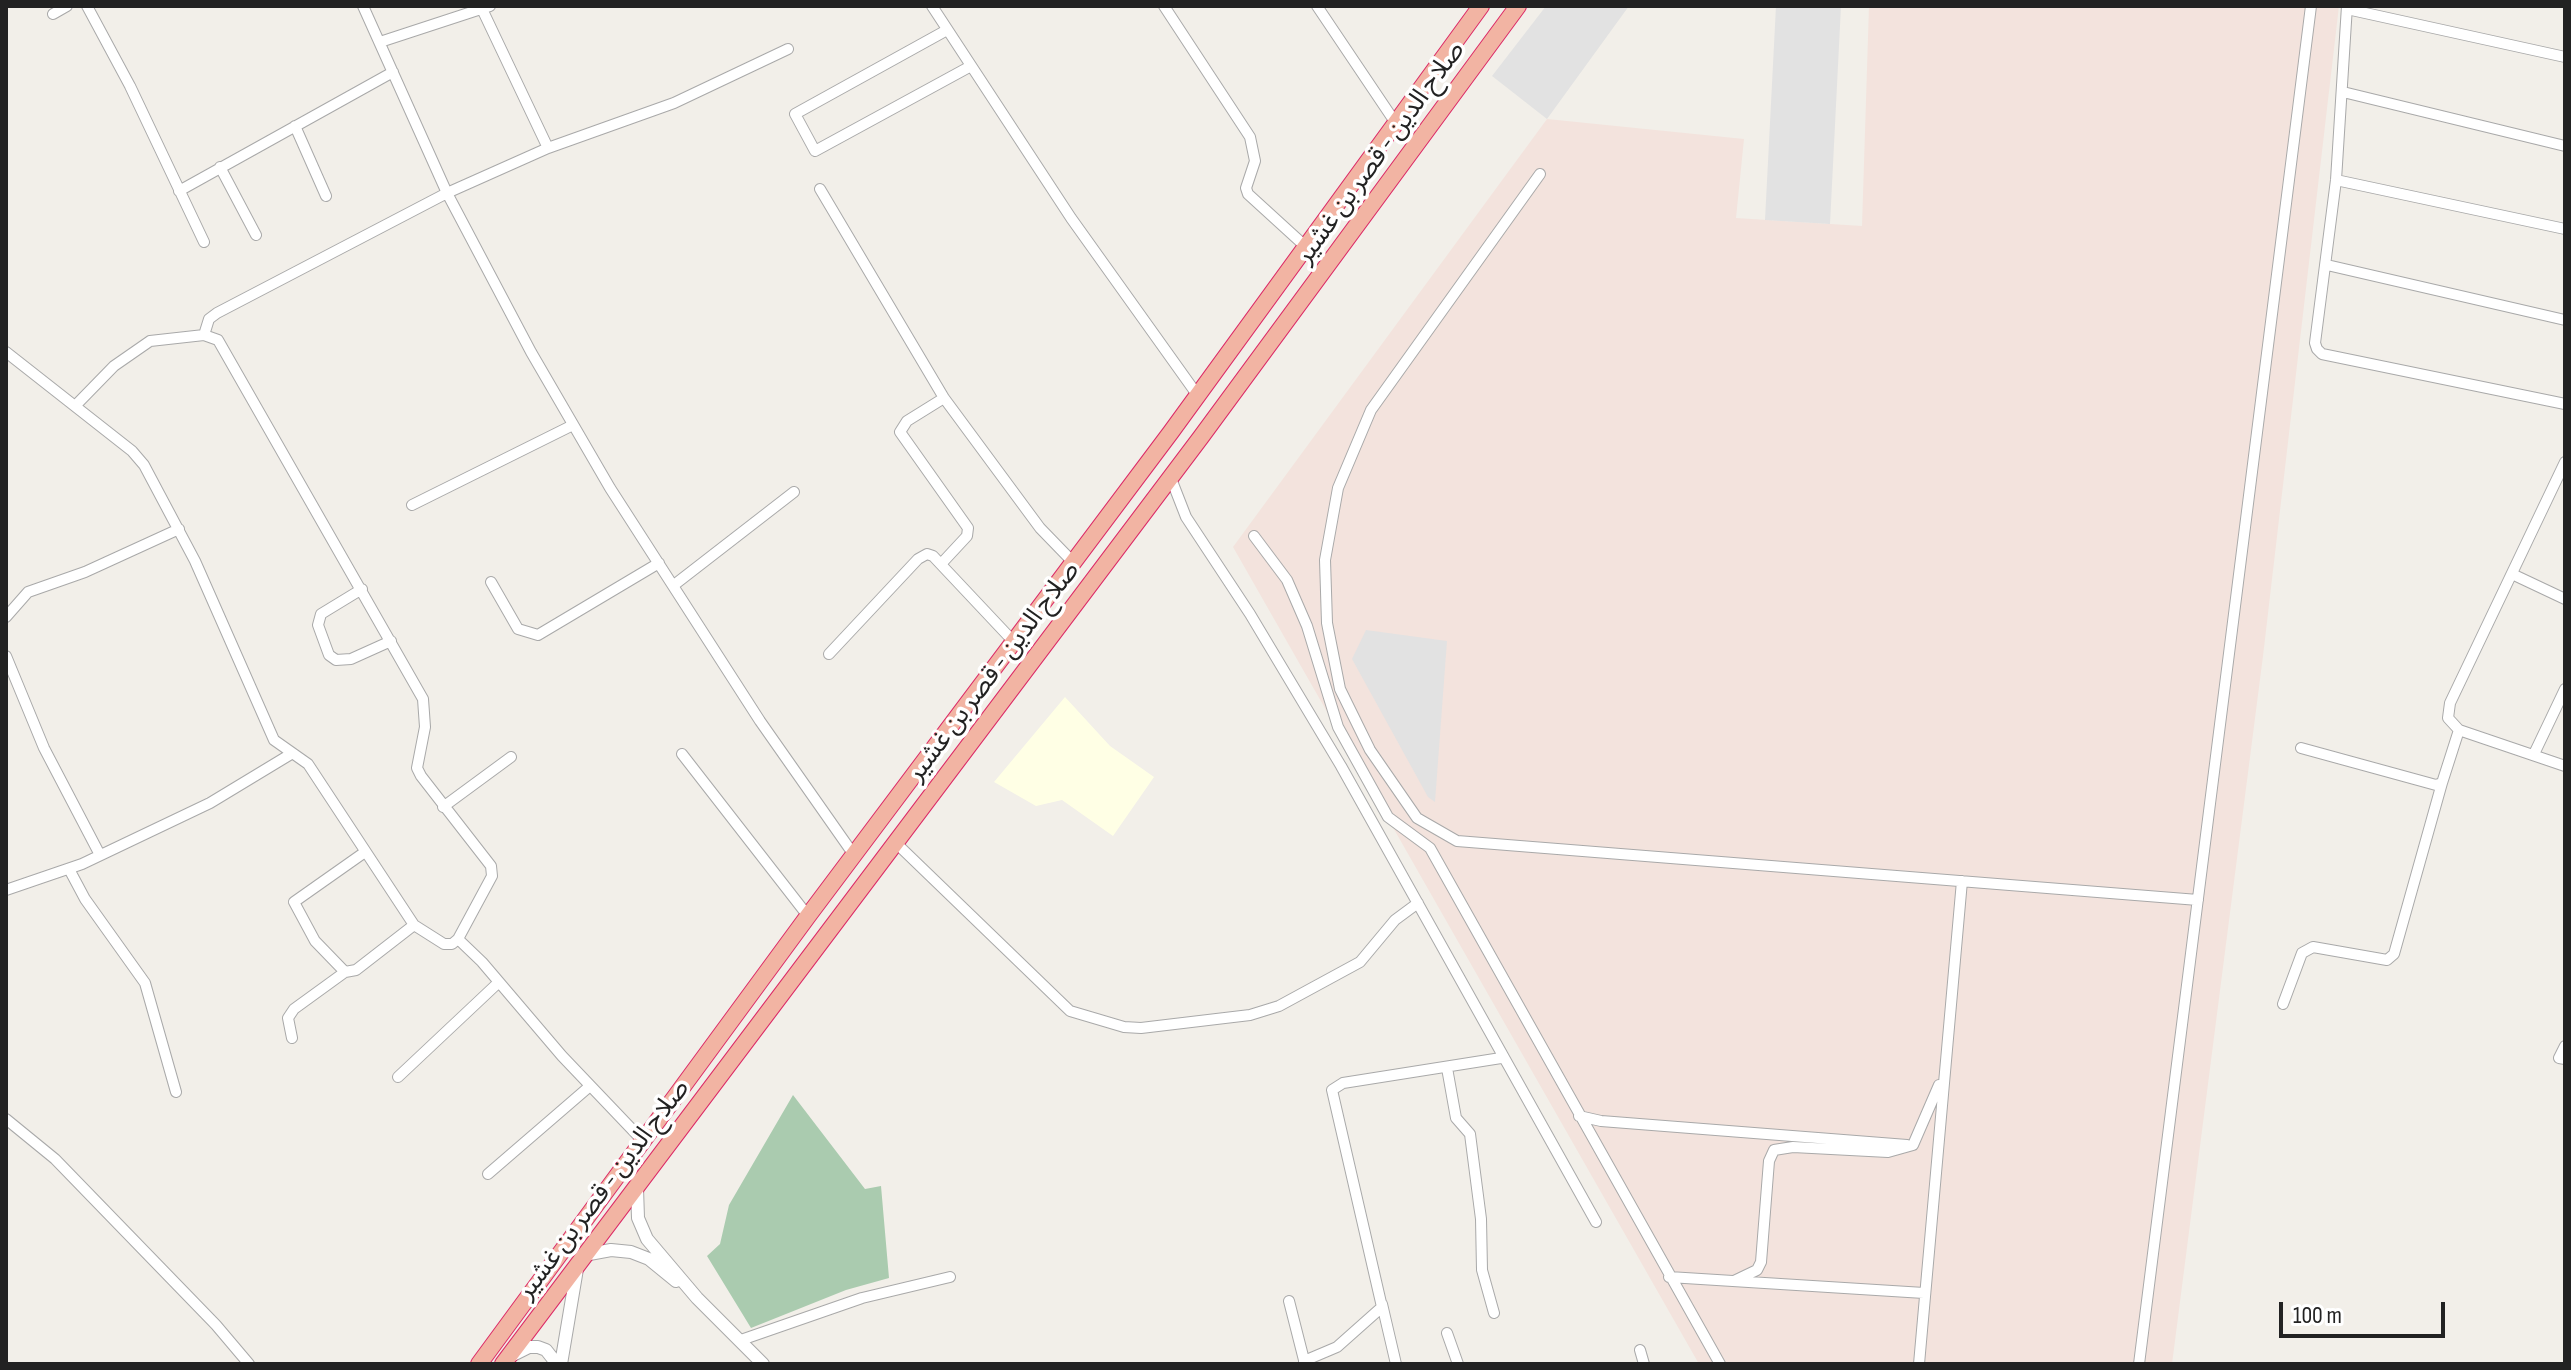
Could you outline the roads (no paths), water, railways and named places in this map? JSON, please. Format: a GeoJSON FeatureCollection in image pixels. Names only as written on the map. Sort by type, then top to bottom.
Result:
{"type":"FeatureCollection","features":[{"type":"Feature","properties":{"kind":"highway"},"geometry":{"type":"LineString","coordinates":[[479,1364],[808,916],[1138,475],[1481,6]]}},
{"type":"Feature","properties":{"kind":"highway","name":"صلاح الدين - قصر بن غشير"},"geometry":{"type":"LineString","coordinates":[[505,1362],[1215,417],[1518,6]]}},
{"type":"Feature","properties":{"kind":"highway"},"geometry":{"type":"LineString","coordinates":[[1193,398],[1191,417],[1196,422],[1215,417]]}},
{"type":"Feature","properties":{"kind":"highway"},"geometry":{"type":"LineString","coordinates":[[1138,475],[1155,472],[1166,482]]}},
{"type":"Feature","properties":{"kind":"street"},"geometry":{"type":"LineString","coordinates":[[53,14],[67,6]]}},
{"type":"Feature","properties":{"kind":"street"},"geometry":{"type":"LineString","coordinates":[[87,6],[130,86],[204,242]]}},
{"type":"Feature","properties":{"kind":"street"},"geometry":{"type":"LineString","coordinates":[[363,6],[447,193],[573,425],[760,721],[854,855]]}},
{"type":"Feature","properties":{"kind":"street"},"geometry":{"type":"LineString","coordinates":[[932,6],[1193,398]]}},
{"type":"Feature","properties":{"kind":"street"},"geometry":{"type":"LineString","coordinates":[[1164,6],[1250,137],[1255,161],[1246,188],[1248,194],[1305,246]]}},
{"type":"Feature","properties":{"kind":"street"},"geometry":{"type":"LineString","coordinates":[[1317,6],[1395,122]]}},
{"type":"Feature","properties":{"kind":"street"},"geometry":{"type":"LineString","coordinates":[[2139,1364],[2311,6]]}},
{"type":"Feature","properties":{"kind":"street"},"geometry":{"type":"LineString","coordinates":[[380,42],[486,7],[548,148]]}},
{"type":"Feature","properties":{"kind":"street"},"geometry":{"type":"LineString","coordinates":[[2565,57],[2347,7],[2336,180],[2315,343],[2322,354],[2565,404]]}},
{"type":"Feature","properties":{"kind":"street"},"geometry":{"type":"LineString","coordinates":[[947,30],[795,114],[815,151],[971,66]]}},
{"type":"Feature","properties":{"kind":"street"},"geometry":{"type":"LineString","coordinates":[[204,335],[209,319],[217,313],[447,193],[548,148],[674,103],[788,49]]}},
{"type":"Feature","properties":{"kind":"street"},"geometry":{"type":"LineString","coordinates":[[179,191],[393,72]]}},
{"type":"Feature","properties":{"kind":"street"},"geometry":{"type":"LineString","coordinates":[[2343,92],[2565,146]]}},
{"type":"Feature","properties":{"kind":"street"},"geometry":{"type":"LineString","coordinates":[[295,126],[326,196]]}},
{"type":"Feature","properties":{"kind":"street"},"geometry":{"type":"LineString","coordinates":[[220,167],[256,235]]}},
{"type":"Feature","properties":{"kind":"street"},"geometry":{"type":"LineString","coordinates":[[1540,174],[1371,410],[1338,488],[1325,560],[1327,623],[1340,689],[1370,750],[1417,818],[1457,841],[2198,900]]}},
{"type":"Feature","properties":{"kind":"street"},"geometry":{"type":"LineString","coordinates":[[2336,180],[2565,229]]}},
{"type":"Feature","properties":{"kind":"street"},"geometry":{"type":"LineString","coordinates":[[820,189],[944,398],[1040,528],[1072,561]]}},
{"type":"Feature","properties":{"kind":"street"},"geometry":{"type":"LineString","coordinates":[[2327,265],[2565,320]]}},
{"type":"Feature","properties":{"kind":"street"},"geometry":{"type":"LineString","coordinates":[[6,352],[144,465],[179,529],[269,731],[281,748],[308,764],[414,925],[444,944],[452,944],[458,939],[492,876],[492,869],[417,768],[425,727],[423,699],[218,340],[204,335],[164,337],[134,349],[75,406]]}},
{"type":"Feature","properties":{"kind":"street"},"geometry":{"type":"LineString","coordinates":[[941,564],[967,536],[968,528],[900,432],[907,421],[944,398]]}},
{"type":"Feature","properties":{"kind":"street"},"geometry":{"type":"LineString","coordinates":[[412,505],[573,425]]}},
{"type":"Feature","properties":{"kind":"street"},"geometry":{"type":"LineString","coordinates":[[2565,462],[2450,703],[2448,718],[2459,730],[2565,766]]}},
{"type":"Feature","properties":{"kind":"street"},"geometry":{"type":"LineString","coordinates":[[1166,482],[1250,614],[1418,903],[1501,1058],[1596,1222]]}},
{"type":"Feature","properties":{"kind":"street"},"geometry":{"type":"LineString","coordinates":[[674,585],[794,492]]}},
{"type":"Feature","properties":{"kind":"street"},"geometry":{"type":"LineString","coordinates":[[6,617],[28,592],[85,572],[179,529]]}},
{"type":"Feature","properties":{"kind":"street"},"geometry":{"type":"LineString","coordinates":[[1254,536],[1287,580],[1307,626],[1345,740],[1388,817],[1430,848],[1720,1364]]}},
{"type":"Feature","properties":{"kind":"street"},"geometry":{"type":"LineString","coordinates":[[829,654],[918,559],[930,555],[1013,641]]}},
{"type":"Feature","properties":{"kind":"street"},"geometry":{"type":"LineString","coordinates":[[491,582],[518,629],[538,635],[659,563]]}},
{"type":"Feature","properties":{"kind":"street"},"geometry":{"type":"LineString","coordinates":[[2512,574],[2565,599]]}},
{"type":"Feature","properties":{"kind":"street"},"geometry":{"type":"LineString","coordinates":[[362,589],[321,614],[318,625],[329,655],[336,660],[351,659],[391,641]]}},
{"type":"Feature","properties":{"kind":"street"},"geometry":{"type":"LineString","coordinates":[[6,656],[40,738],[100,855]]}},
{"type":"Feature","properties":{"kind":"street"},"geometry":{"type":"LineString","coordinates":[[2534,754],[2565,689]]}},
{"type":"Feature","properties":{"kind":"street"},"geometry":{"type":"LineString","coordinates":[[2283,1004],[2302,953],[2313,947],[2387,960],[2394,954],[2459,730]]}},
{"type":"Feature","properties":{"kind":"street"},"geometry":{"type":"LineString","coordinates":[[2301,748],[2427,784],[2442,783]]}},
{"type":"Feature","properties":{"kind":"street"},"geometry":{"type":"LineString","coordinates":[[6,890],[69,869],[210,803],[291,754]]}},
{"type":"Feature","properties":{"kind":"street"},"geometry":{"type":"LineString","coordinates":[[682,754],[808,916]]}},
{"type":"Feature","properties":{"kind":"street"},"geometry":{"type":"LineString","coordinates":[[443,807],[511,757]]}},
{"type":"Feature","properties":{"kind":"street"},"geometry":{"type":"LineString","coordinates":[[896,843],[1070,1011],[1124,1027],[1141,1028],[1250,1015],[1279,1006],[1360,962],[1395,920],[1418,903]]}},
{"type":"Feature","properties":{"kind":"street"},"geometry":{"type":"LineString","coordinates":[[345,972],[315,941],[294,902],[365,852]]}},
{"type":"Feature","properties":{"kind":"street"},"geometry":{"type":"LineString","coordinates":[[69,869],[85,899],[145,983],[176,1092]]}},
{"type":"Feature","properties":{"kind":"street"},"geometry":{"type":"LineString","coordinates":[[1919,1364],[1962,881]]}},
{"type":"Feature","properties":{"kind":"street"},"geometry":{"type":"LineString","coordinates":[[292,1038],[288,1025],[290,1014],[345,972],[356,970],[414,925]]}},
{"type":"Feature","properties":{"kind":"street"},"geometry":{"type":"LineString","coordinates":[[458,939],[644,1142]]}},
{"type":"Feature","properties":{"kind":"street"},"geometry":{"type":"LineString","coordinates":[[398,1077],[499,982]]}},
{"type":"Feature","properties":{"kind":"street"},"geometry":{"type":"LineString","coordinates":[[2565,1046],[2559,1058],[2565,1059]]}},
{"type":"Feature","properties":{"kind":"street"},"geometry":{"type":"LineString","coordinates":[[1396,1364],[1332,1090],[1343,1083],[1501,1058]]}},
{"type":"Feature","properties":{"kind":"street"},"geometry":{"type":"LineString","coordinates":[[1447,1068],[1456,1118],[1470,1134],[1481,1219],[1482,1270],[1494,1313]]}},
{"type":"Feature","properties":{"kind":"street"},"geometry":{"type":"LineString","coordinates":[[1913,1145],[1944,1072]]}},
{"type":"Feature","properties":{"kind":"street"},"geometry":{"type":"LineString","coordinates":[[488,1174],[590,1086]]}},
{"type":"Feature","properties":{"kind":"street"},"geometry":{"type":"LineString","coordinates":[[1579,1116],[1601,1121],[1913,1145]]}},
{"type":"Feature","properties":{"kind":"street"},"geometry":{"type":"LineString","coordinates":[[6,1119],[55,1159],[216,1325],[249,1364]]}},
{"type":"Feature","properties":{"kind":"street"},"geometry":{"type":"LineString","coordinates":[[1734,1281],[1751,1273],[1761,1262],[1769,1161],[1774,1150],[1793,1147],[1888,1152],[1913,1145]]}},
{"type":"Feature","properties":{"kind":"street"},"geometry":{"type":"LineString","coordinates":[[637,1185],[636,1207],[641,1229],[697,1298]]}},
{"type":"Feature","properties":{"kind":"street"},"geometry":{"type":"LineString","coordinates":[[559,1364],[581,1258],[611,1250],[640,1255],[697,1298],[763,1364]]}},
{"type":"Feature","properties":{"kind":"street"},"geometry":{"type":"LineString","coordinates":[[741,1340],[849,1302],[950,1277]]}},
{"type":"Feature","properties":{"kind":"street"},"geometry":{"type":"LineString","coordinates":[[1669,1277],[1924,1293]]}},
{"type":"Feature","properties":{"kind":"street"},"geometry":{"type":"LineString","coordinates":[[1289,1301],[1304,1363],[1337,1347],[1381,1311],[1382,1302]]}},
{"type":"Feature","properties":{"kind":"street"},"geometry":{"type":"LineString","coordinates":[[1447,1333],[1458,1364]]}},
{"type":"Feature","properties":{"kind":"street"},"geometry":{"type":"LineString","coordinates":[[505,1362],[529,1347],[538,1347],[553,1356],[559,1364]]}},
{"type":"Feature","properties":{"kind":"street"},"geometry":{"type":"LineString","coordinates":[[1640,1350],[1644,1364]]}}]}
